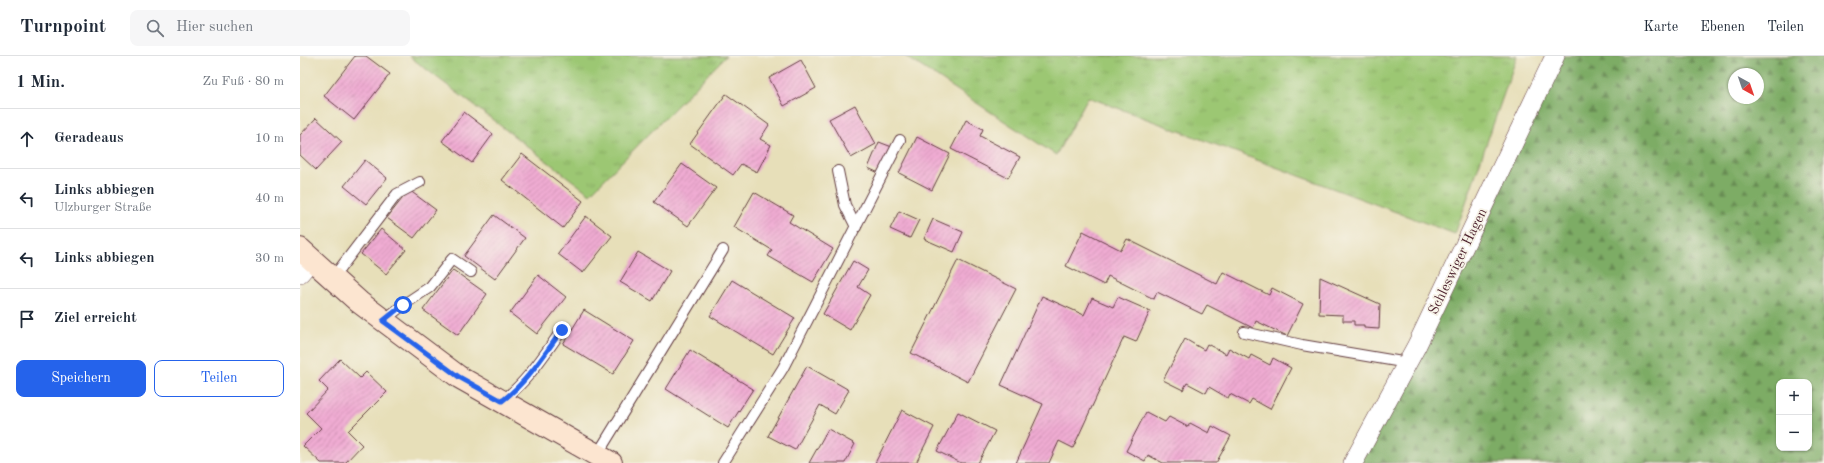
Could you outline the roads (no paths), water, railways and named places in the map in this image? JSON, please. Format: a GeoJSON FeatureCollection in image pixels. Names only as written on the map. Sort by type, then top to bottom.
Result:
{"type":"FeatureCollection","features":[{"type":"Feature","properties":{"kind":"main road"},"geometry":{"type":"LineString","coordinates":[[304,261],[332,279],[383,321],[459,377],[604,459]]}},
{"type":"Feature","properties":{"kind":"street","name":"Schleswiger Hagen"},"geometry":{"type":"LineString","coordinates":[[1353,463],[1408,363],[1555,56]]}},
{"type":"Feature","properties":{"kind":"lane"},"geometry":{"type":"LineString","coordinates":[[723,463],[783,368],[900,140]]}},
{"type":"Feature","properties":{"kind":"lane"},"geometry":{"type":"LineString","coordinates":[[838,171],[845,205],[856,227]]}},
{"type":"Feature","properties":{"kind":"lane"},"geometry":{"type":"LineString","coordinates":[[332,279],[397,194],[420,182]]}},
{"type":"Feature","properties":{"kind":"lane"},"geometry":{"type":"LineString","coordinates":[[604,459],[723,250]]}},
{"type":"Feature","properties":{"kind":"lane"},"geometry":{"type":"LineString","coordinates":[[383,321],[403,305],[430,288],[452,259],[471,272]]}},
{"type":"Feature","properties":{"kind":"lane"},"geometry":{"type":"LineString","coordinates":[[502,401],[514,392],[562,330]]}},
{"type":"Feature","properties":{"kind":"lane"},"geometry":{"type":"LineString","coordinates":[[1244,332],[1302,345],[1408,363]]}}]}
